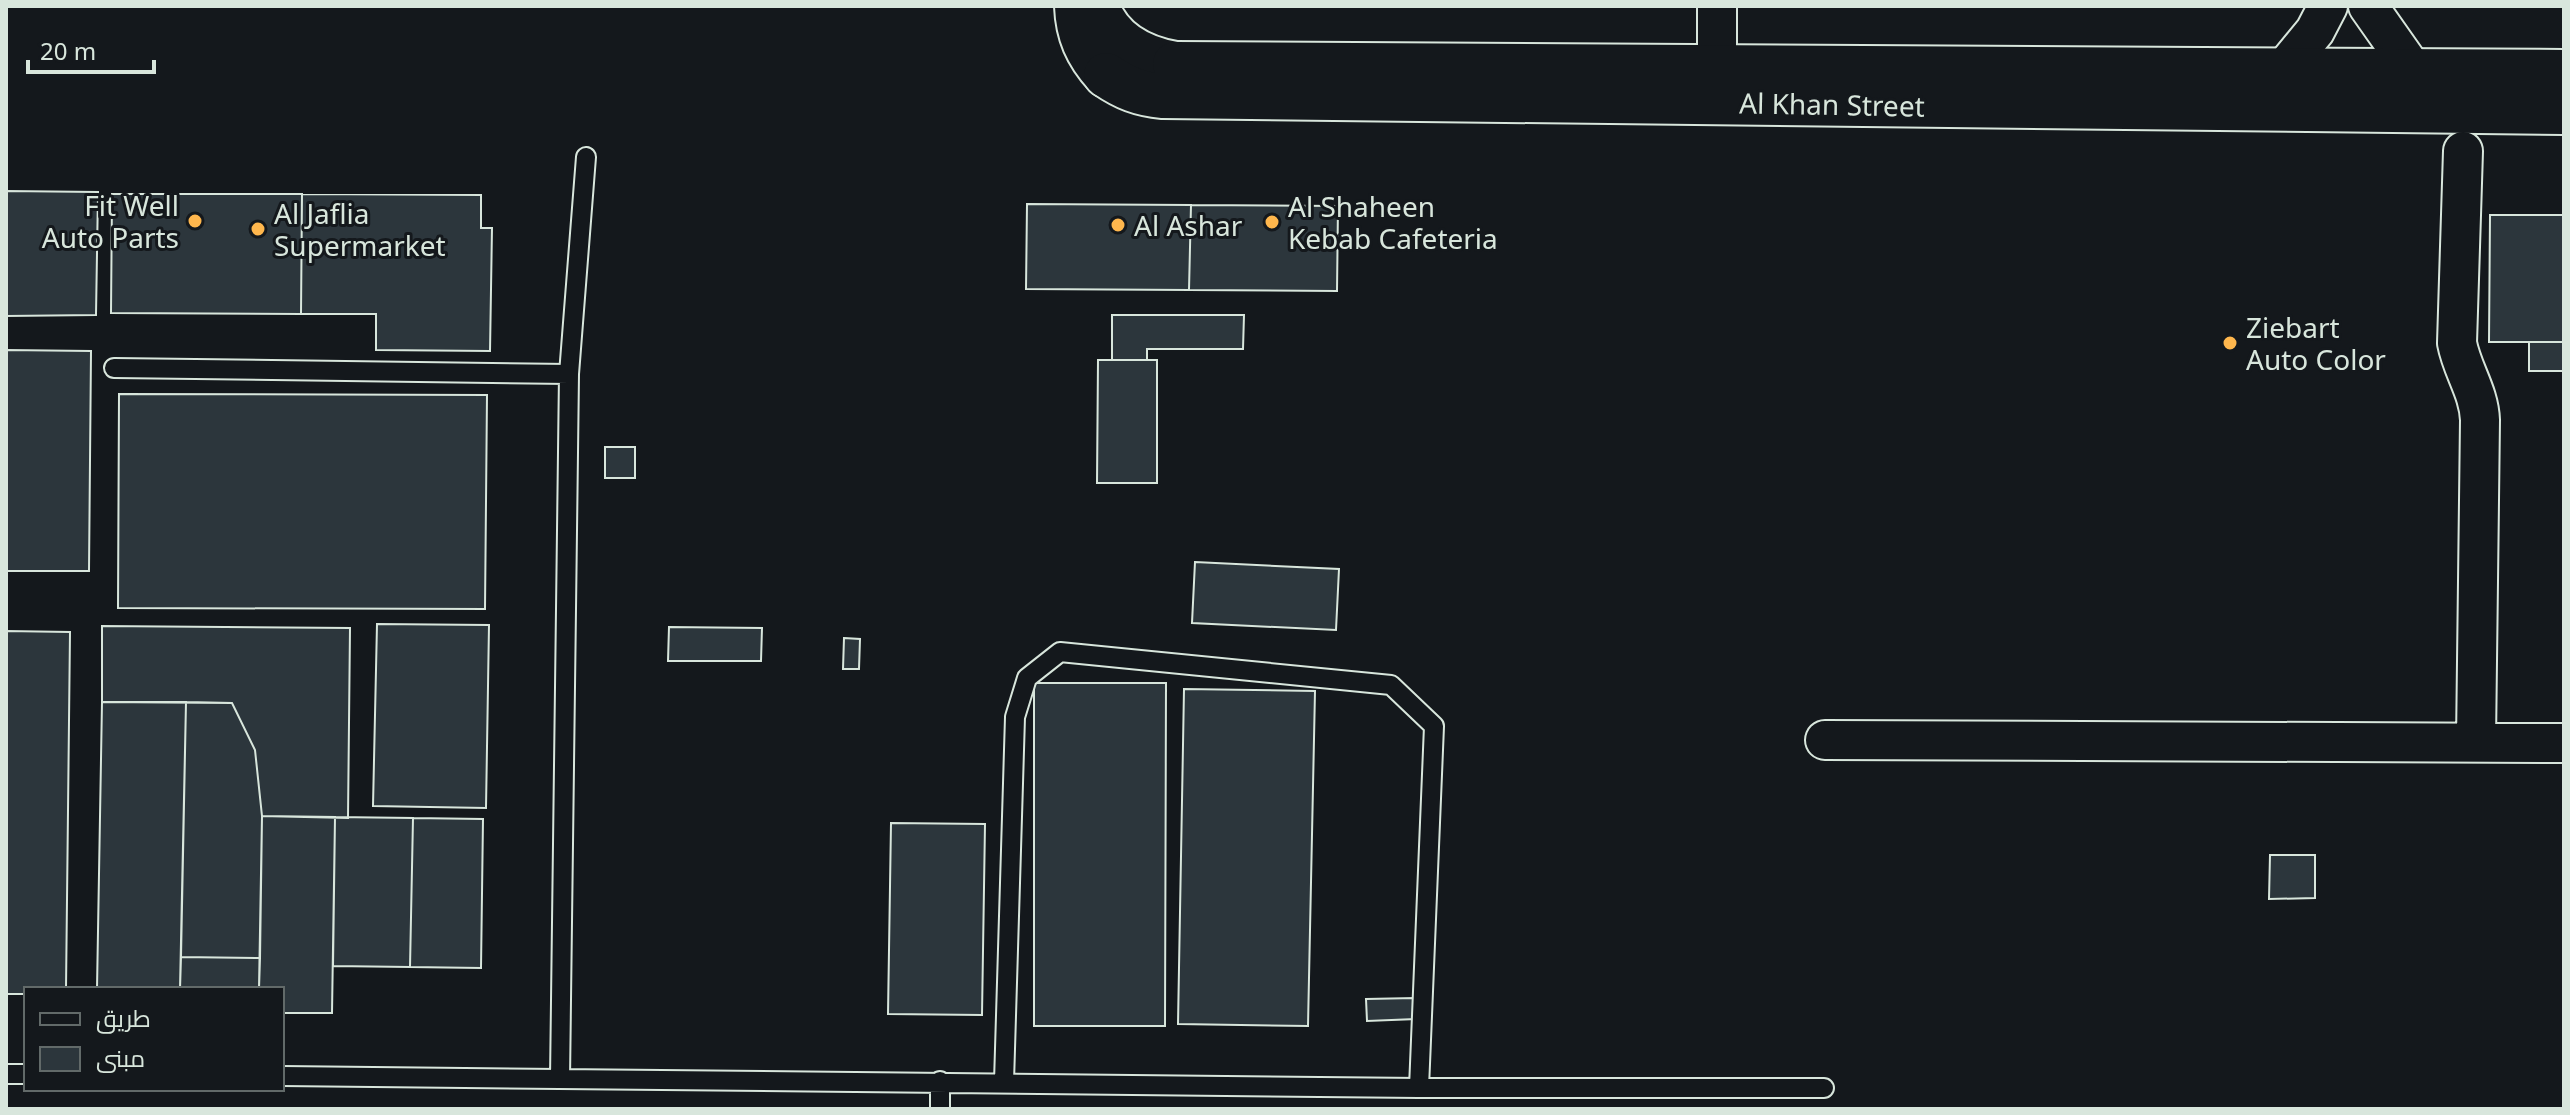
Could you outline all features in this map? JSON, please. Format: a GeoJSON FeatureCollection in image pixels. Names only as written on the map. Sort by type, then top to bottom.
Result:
{"type":"FeatureCollection","features":[{"type":"Feature","properties":{"kind":"main road","name":"Al Khan Street"},"geometry":{"type":"LineString","coordinates":[[1077,6],[1082,41],[1106,75],[1123,87],[1142,94],[1163,96],[2564,112]]}},
{"type":"Feature","properties":{"kind":"main road","name":"Al Khan Street"},"geometry":{"type":"LineString","coordinates":[[1097,6],[1110,30],[1123,44],[1139,54],[1175,64],[2564,72]]}},
{"type":"Feature","properties":{"kind":"street"},"geometry":{"type":"LineString","coordinates":[[1717,6],[1717,67]]}},
{"type":"Feature","properties":{"kind":"street"},"geometry":{"type":"LineString","coordinates":[[2283,70],[2315,31],[2328,6]]}},
{"type":"Feature","properties":{"kind":"street"},"geometry":{"type":"LineString","coordinates":[[2368,6],[2413,70]]}},
{"type":"Feature","properties":{"kind":"street"},"geometry":{"type":"LineString","coordinates":[[2463,151],[2457,343],[2464,370],[2478,400],[2480,420],[2476,742]]}},
{"type":"Feature","properties":{"kind":"street"},"geometry":{"type":"LineString","coordinates":[[1825,740],[2564,743]]}},
{"type":"Feature","properties":{"kind":"lane"},"geometry":{"type":"LineString","coordinates":[[560,1079],[569,374],[586,157]]}},
{"type":"Feature","properties":{"kind":"lane"},"geometry":{"type":"LineString","coordinates":[[114,368],[569,374]]}},
{"type":"Feature","properties":{"kind":"lane"},"geometry":{"type":"LineString","coordinates":[[1004,1082],[1015,717],[1027,678],[1060,652],[1391,685],[1434,726],[1419,1088]]}},
{"type":"Feature","properties":{"kind":"lane"},"geometry":{"type":"LineString","coordinates":[[284,1076],[1419,1088],[1824,1088]]}},
{"type":"Feature","properties":{"kind":"lane"},"geometry":{"type":"LineString","coordinates":[[940,1081],[940,1109]]}},
{"type":"Feature","properties":{"kind":"building"},"geometry":{"type":"Polygon","coordinates":[[[6,191],[98,192],[96,315],[6,316],[6,191]]]}},
{"type":"Feature","properties":{"kind":"building"},"geometry":{"type":"Polygon","coordinates":[[[112,194],[302,194],[301,314],[111,313],[112,194]]]}},
{"type":"Feature","properties":{"kind":"building"},"geometry":{"type":"Polygon","coordinates":[[[302,194],[481,195],[481,228],[492,228],[490,351],[376,350],[376,314],[301,314],[302,194]]]}},
{"type":"Feature","properties":{"kind":"building"},"geometry":{"type":"Polygon","coordinates":[[[1027,204],[1191,205],[1189,290],[1026,289],[1027,204]]]}},
{"type":"Feature","properties":{"kind":"building"},"geometry":{"type":"Polygon","coordinates":[[[1191,205],[1338,206],[1337,291],[1189,290],[1191,205]]]}},
{"type":"Feature","properties":{"kind":"building"},"geometry":{"type":"Polygon","coordinates":[[[2490,215],[2564,215],[2564,342],[2489,342],[2490,215]]]}},
{"type":"Feature","properties":{"kind":"building"},"geometry":{"type":"Polygon","coordinates":[[[1112,315],[1244,315],[1243,349],[1147,349],[1147,360],[1112,360],[1112,315]]]}},
{"type":"Feature","properties":{"kind":"building"},"geometry":{"type":"Polygon","coordinates":[[[2529,342],[2564,342],[2564,371],[2529,371],[2529,342]]]}},
{"type":"Feature","properties":{"kind":"building"},"geometry":{"type":"Polygon","coordinates":[[[6,350],[91,351],[89,571],[6,571],[6,350]]]}},
{"type":"Feature","properties":{"kind":"building"},"geometry":{"type":"Polygon","coordinates":[[[1098,360],[1157,360],[1157,483],[1097,483],[1098,360]]]}},
{"type":"Feature","properties":{"kind":"building"},"geometry":{"type":"Polygon","coordinates":[[[119,394],[487,395],[485,609],[118,608],[119,394]]]}},
{"type":"Feature","properties":{"kind":"building"},"geometry":{"type":"Polygon","coordinates":[[[605,447],[635,447],[635,478],[605,478],[605,447]]]}},
{"type":"Feature","properties":{"kind":"building"},"geometry":{"type":"Polygon","coordinates":[[[1195,562],[1339,569],[1336,630],[1192,623],[1195,562]]]}},
{"type":"Feature","properties":{"kind":"building"},"geometry":{"type":"Polygon","coordinates":[[[377,624],[489,625],[486,808],[373,806],[377,624]]]}},
{"type":"Feature","properties":{"kind":"building"},"geometry":{"type":"Polygon","coordinates":[[[102,626],[350,628],[348,818],[262,816],[255,750],[232,703],[102,702],[102,626]]]}},
{"type":"Feature","properties":{"kind":"building"},"geometry":{"type":"Polygon","coordinates":[[[669,627],[762,628],[761,661],[668,661],[669,627]]]}},
{"type":"Feature","properties":{"kind":"building"},"geometry":{"type":"Polygon","coordinates":[[[6,631],[70,632],[66,987],[24,987],[24,994],[6,994],[6,631]]]}},
{"type":"Feature","properties":{"kind":"building"},"geometry":{"type":"Polygon","coordinates":[[[844,638],[860,639],[859,669],[843,669],[844,638]]]}},
{"type":"Feature","properties":{"kind":"building"},"geometry":{"type":"Polygon","coordinates":[[[1034,683],[1166,683],[1165,1026],[1034,1026],[1034,683]]]}},
{"type":"Feature","properties":{"kind":"building"},"geometry":{"type":"Polygon","coordinates":[[[1184,689],[1315,691],[1308,1026],[1178,1024],[1184,689]]]}},
{"type":"Feature","properties":{"kind":"building"},"geometry":{"type":"Polygon","coordinates":[[[102,702],[186,702],[180,987],[97,987],[102,702]]]}},
{"type":"Feature","properties":{"kind":"building"},"geometry":{"type":"Polygon","coordinates":[[[186,702],[232,703],[255,750],[262,816],[260,958],[181,957],[186,702]]]}},
{"type":"Feature","properties":{"kind":"building"},"geometry":{"type":"Polygon","coordinates":[[[262,816],[335,817],[332,1013],[284,1013],[284,987],[259,987],[262,816]]]}},
{"type":"Feature","properties":{"kind":"building"},"geometry":{"type":"Polygon","coordinates":[[[335,817],[413,818],[410,967],[333,966],[335,817]]]}},
{"type":"Feature","properties":{"kind":"building"},"geometry":{"type":"Polygon","coordinates":[[[413,818],[483,819],[481,968],[410,967],[413,818]]]}},
{"type":"Feature","properties":{"kind":"building"},"geometry":{"type":"Polygon","coordinates":[[[891,823],[985,824],[982,1015],[888,1014],[891,823]]]}},
{"type":"Feature","properties":{"kind":"building"},"geometry":{"type":"Polygon","coordinates":[[[2270,855],[2315,855],[2315,898],[2269,899],[2270,855]]]}},
{"type":"Feature","properties":{"kind":"building"},"geometry":{"type":"Polygon","coordinates":[[[181,957],[260,958],[259,987],[180,987],[181,957]]]}},
{"type":"Feature","properties":{"kind":"building"},"geometry":{"type":"Polygon","coordinates":[[[1415,998],[1416,1019],[1367,1021],[1366,999],[1415,998]]]}},
{"type":"Feature","properties":{"kind":"place","name":"Fit Well Auto Parts"},"geometry":{"type":"Point","coordinates":[195,221]}},
{"type":"Feature","properties":{"kind":"place","name":"Al Shaheen Kebab Cafeteria"},"geometry":{"type":"Point","coordinates":[1272,222]}},
{"type":"Feature","properties":{"kind":"place","name":"Al Ashar"},"geometry":{"type":"Point","coordinates":[1118,225]}},
{"type":"Feature","properties":{"kind":"place","name":"Al Jaflia Supermarket"},"geometry":{"type":"Point","coordinates":[258,229]}},
{"type":"Feature","properties":{"kind":"place","name":"Ziebart Auto Color"},"geometry":{"type":"Point","coordinates":[2230,343]}}]}
